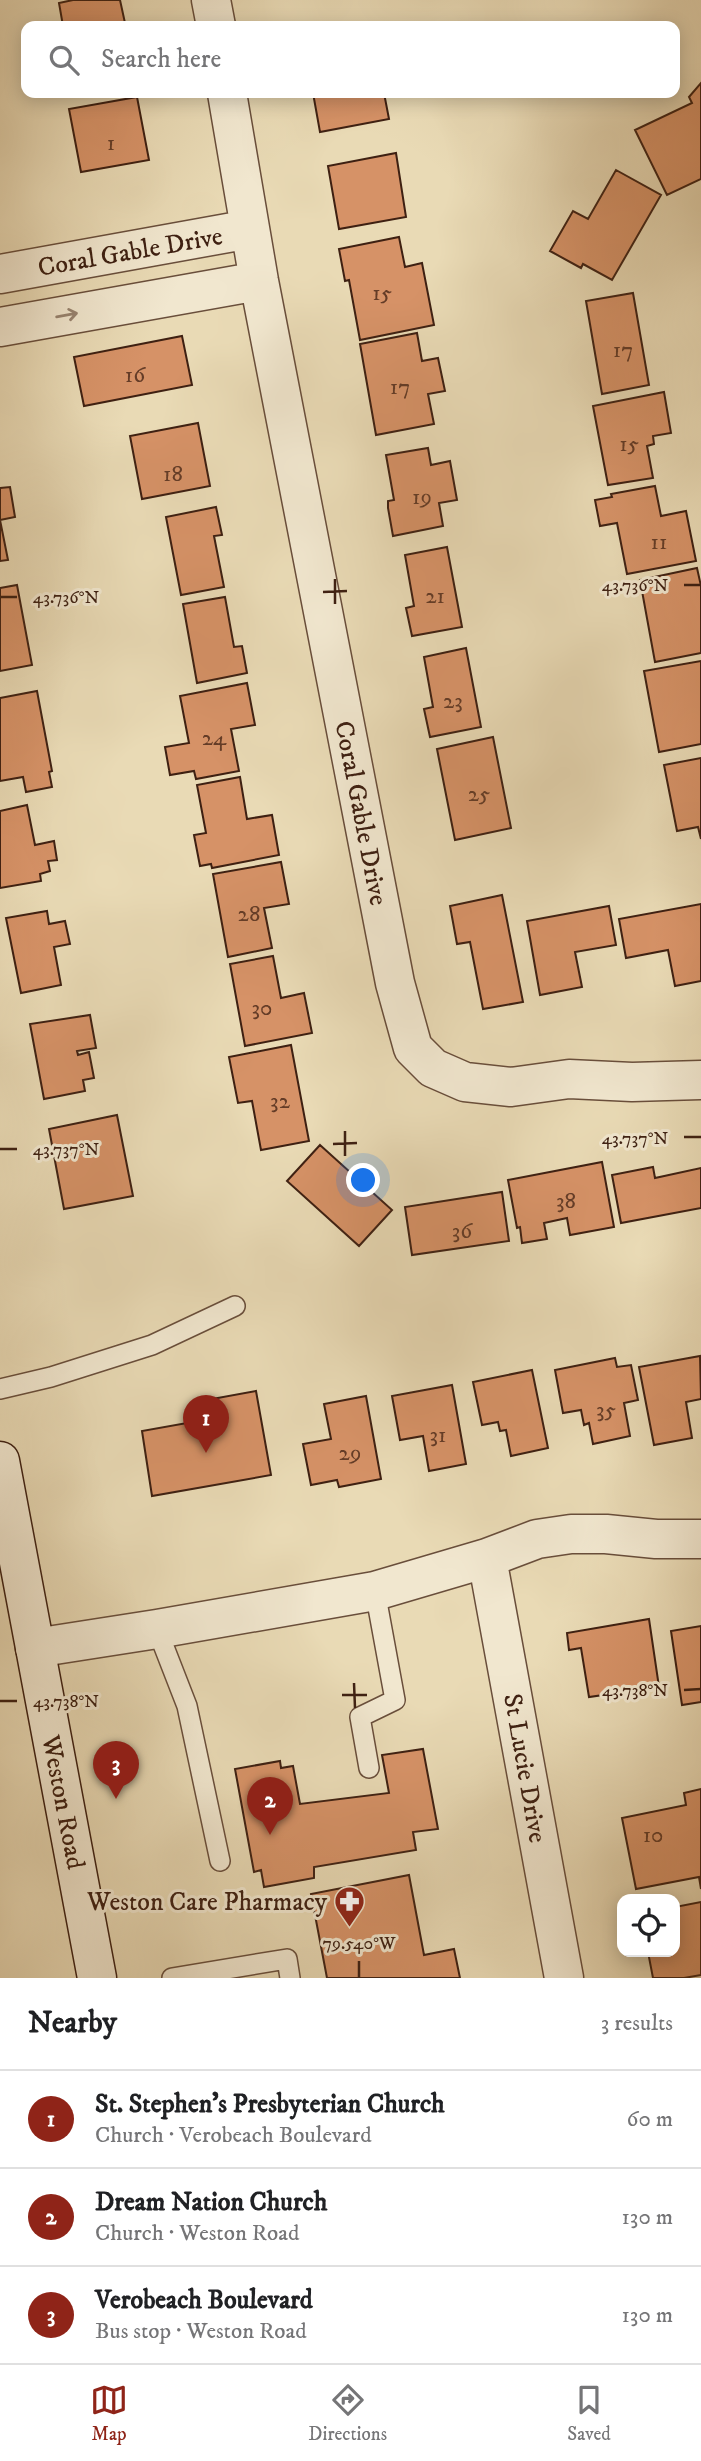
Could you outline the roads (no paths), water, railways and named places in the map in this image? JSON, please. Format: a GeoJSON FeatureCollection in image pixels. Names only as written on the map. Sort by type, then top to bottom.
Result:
{"type":"FeatureCollection","features":[{"type":"Feature","properties":{"kind":"street"},"geometry":{"type":"LineString","coordinates":[[211,0],[215,21]]}},
{"type":"Feature","properties":{"kind":"street"},"geometry":{"type":"LineString","coordinates":[[228,98],[250,229]]}},
{"type":"Feature","properties":{"kind":"street","name":"Coral Gable Drive"},"geometry":{"type":"LineString","coordinates":[[0,274],[250,229],[397,989],[413,1048],[433,1068],[466,1082],[500,1086],[511,1087],[569,1079],[632,1082],[701,1080]]}},
{"type":"Feature","properties":{"kind":"street","name":"Coral Gable Drive"},"geometry":{"type":"LineString","coordinates":[[0,327],[259,281]]}},
{"type":"Feature","properties":{"kind":"street","name":"Weston Road"},"geometry":{"type":"LineString","coordinates":[[0,1461],[97,1978]]}},
{"type":"Feature","properties":{"kind":"street"},"geometry":{"type":"LineString","coordinates":[[34,1648],[375,1591],[487,1558],[537,1539],[571,1534],[701,1539]]}},
{"type":"Feature","properties":{"kind":"street","name":"St Lucie Drive"},"geometry":{"type":"LineString","coordinates":[[487,1558],[564,1978]]}},
{"type":"Feature","properties":{"kind":"lane"},"geometry":{"type":"LineString","coordinates":[[0,1389],[51,1377],[152,1345],[235,1306]]}},
{"type":"Feature","properties":{"kind":"lane"},"geometry":{"type":"LineString","coordinates":[[369,1769],[360,1717],[395,1700],[375,1591]]}},
{"type":"Feature","properties":{"kind":"lane"},"geometry":{"type":"LineString","coordinates":[[157,1629],[187,1706],[220,1861]]}},
{"type":"Feature","properties":{"kind":"lane"},"geometry":{"type":"LineString","coordinates":[[172,1978],[287,1959],[290,1978]]}},
{"type":"Feature","properties":{"kind":"place","name":"St. Stephen's Presbyterian Church"},"geometry":{"type":"Point","coordinates":[206,1453]}},
{"type":"Feature","properties":{"kind":"place","name":"Verobeach Boulevard"},"geometry":{"type":"Point","coordinates":[116,1799]}},
{"type":"Feature","properties":{"kind":"place","name":"Dream Nation Church"},"geometry":{"type":"Point","coordinates":[270,1835]}},
{"type":"Feature","properties":{"kind":"place","name":"Weston Care Pharmacy"},"geometry":{"type":"Point","coordinates":[350,1928]}}]}
